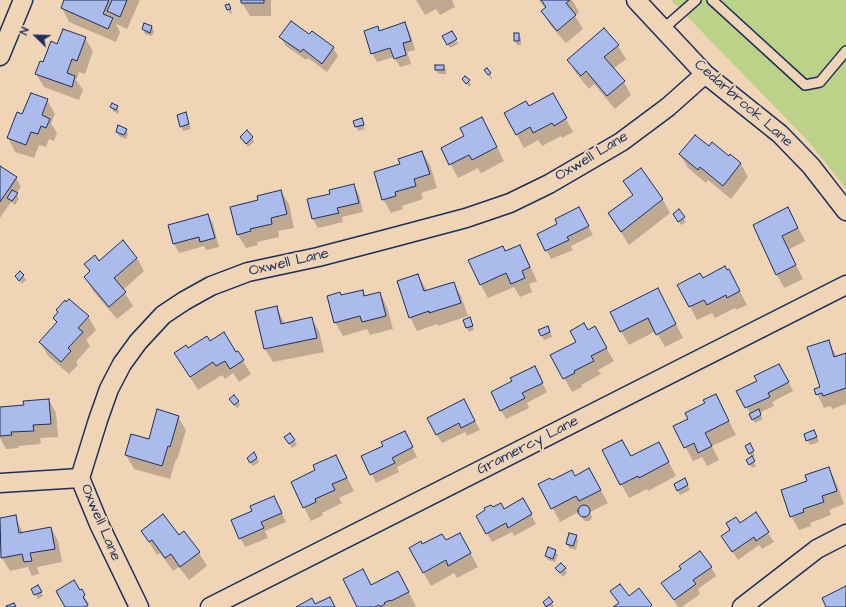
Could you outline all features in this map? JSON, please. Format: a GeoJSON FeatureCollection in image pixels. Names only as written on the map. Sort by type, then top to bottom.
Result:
{"type":"FeatureCollection","features":[{"type":"Feature","properties":{"kind":"street"},"geometry":{"type":"LineString","coordinates":[[0,56],[22,0]]}},
{"type":"Feature","properties":{"kind":"street","name":"Cedarbrook Lane"},"geometry":{"type":"LineString","coordinates":[[636,0],[705,74],[780,134],[811,166],[846,211]]}},
{"type":"Feature","properties":{"kind":"street","name":"Oxwell Lane"},"geometry":{"type":"LineString","coordinates":[[139,607],[98,524],[80,478],[109,389],[122,364],[138,342],[163,315],[211,286],[248,272],[318,257],[387,239],[466,218],[510,203],[549,184],[621,142],[668,107],[705,74]]}},
{"type":"Feature","properties":{"kind":"street","name":"Gramercy Lane"},"geometry":{"type":"LineString","coordinates":[[210,607],[846,285]]}},
{"type":"Feature","properties":{"kind":"street"},"geometry":{"type":"LineString","coordinates":[[0,483],[80,478]]}},
{"type":"Feature","properties":{"kind":"street"},"geometry":{"type":"LineString","coordinates":[[742,607],[817,549],[846,534]]}},
{"type":"Feature","properties":{"kind":"lane"},"geometry":{"type":"LineString","coordinates":[[663,29],[696,0]]}},
{"type":"Feature","properties":{"kind":"lane"},"geometry":{"type":"LineString","coordinates":[[712,0],[804,85],[820,82],[846,51]]}},
{"type":"Feature","properties":{"kind":"green space"},"geometry":{"type":"Polygon","coordinates":[[[671,0],[846,0],[846,189],[810,143],[671,0]]]}},
{"type":"Feature","properties":{"kind":"building"},"geometry":{"type":"Polygon","coordinates":[[[64,0],[109,0],[103,14],[113,18],[108,29],[61,8],[64,0]]]}},
{"type":"Feature","properties":{"kind":"building"},"geometry":{"type":"Polygon","coordinates":[[[112,0],[127,0],[120,17],[107,11],[112,0]]]}},
{"type":"Feature","properties":{"kind":"building"},"geometry":{"type":"Polygon","coordinates":[[[241,0],[264,0],[264,3],[241,3],[241,0]]]}},
{"type":"Feature","properties":{"kind":"building"},"geometry":{"type":"Polygon","coordinates":[[[541,0],[570,0],[566,3],[576,15],[557,31],[541,11],[546,7],[541,0]]]}},
{"type":"Feature","properties":{"kind":"building"},"geometry":{"type":"Polygon","coordinates":[[[229,4],[231,9],[227,10],[225,5],[229,4]]]}},
{"type":"Feature","properties":{"kind":"building"},"geometry":{"type":"Polygon","coordinates":[[[291,21],[309,34],[312,31],[334,47],[322,64],[303,49],[301,52],[279,37],[291,21]]]}},
{"type":"Feature","properties":{"kind":"building"},"geometry":{"type":"Polygon","coordinates":[[[405,22],[411,41],[403,43],[406,55],[394,59],[390,48],[371,54],[364,31],[378,26],[379,31],[405,22]]]}},
{"type":"Feature","properties":{"kind":"building"},"geometry":{"type":"Polygon","coordinates":[[[144,23],[152,26],[150,33],[142,29],[144,23]]]}},
{"type":"Feature","properties":{"kind":"building"},"geometry":{"type":"Polygon","coordinates":[[[604,28],[619,45],[604,57],[625,81],[607,96],[586,71],[581,76],[567,60],[604,28]]]}},
{"type":"Feature","properties":{"kind":"building"},"geometry":{"type":"Polygon","coordinates":[[[63,29],[86,37],[77,61],[72,59],[67,73],[75,76],[72,87],[35,74],[40,61],[43,62],[51,41],[57,44],[63,29]]]}},
{"type":"Feature","properties":{"kind":"building"},"geometry":{"type":"Polygon","coordinates":[[[452,31],[457,39],[447,45],[442,36],[452,31]]]}},
{"type":"Feature","properties":{"kind":"building"},"geometry":{"type":"Polygon","coordinates":[[[514,33],[519,33],[519,41],[514,41],[514,33]]]}},
{"type":"Feature","properties":{"kind":"building"},"geometry":{"type":"Polygon","coordinates":[[[435,65],[444,65],[444,70],[435,70],[435,65]]]}},
{"type":"Feature","properties":{"kind":"building"},"geometry":{"type":"Polygon","coordinates":[[[487,68],[491,73],[488,75],[484,70],[487,68]]]}},
{"type":"Feature","properties":{"kind":"building"},"geometry":{"type":"Polygon","coordinates":[[[465,76],[470,80],[466,84],[462,79],[465,76]]]}},
{"type":"Feature","properties":{"kind":"building"},"geometry":{"type":"Polygon","coordinates":[[[31,93],[48,99],[42,115],[50,119],[46,128],[41,126],[38,134],[31,132],[26,145],[7,138],[17,112],[22,114],[31,93]]]}},
{"type":"Feature","properties":{"kind":"building"},"geometry":{"type":"Polygon","coordinates":[[[553,93],[567,118],[554,126],[552,123],[533,133],[530,127],[516,135],[504,113],[526,101],[529,106],[553,93]]]}},
{"type":"Feature","properties":{"kind":"building"},"geometry":{"type":"Polygon","coordinates":[[[112,103],[118,106],[116,110],[110,107],[112,103]]]}},
{"type":"Feature","properties":{"kind":"building"},"geometry":{"type":"Polygon","coordinates":[[[186,112],[189,124],[180,127],[177,115],[186,112]]]}},
{"type":"Feature","properties":{"kind":"building"},"geometry":{"type":"Polygon","coordinates":[[[482,117],[497,147],[472,160],[469,155],[449,165],[441,148],[464,136],[460,128],[482,117]]]}},
{"type":"Feature","properties":{"kind":"building"},"geometry":{"type":"Polygon","coordinates":[[[362,118],[364,125],[355,127],[353,121],[362,118]]]}},
{"type":"Feature","properties":{"kind":"building"},"geometry":{"type":"Polygon","coordinates":[[[118,125],[127,129],[124,135],[116,132],[118,125]]]}},
{"type":"Feature","properties":{"kind":"building"},"geometry":{"type":"Polygon","coordinates":[[[247,130],[253,137],[246,144],[240,137],[247,130]]]}},
{"type":"Feature","properties":{"kind":"building"},"geometry":{"type":"Polygon","coordinates":[[[695,135],[709,146],[712,142],[729,156],[730,154],[741,163],[723,186],[700,167],[698,170],[679,154],[695,135]]]}},
{"type":"Feature","properties":{"kind":"building"},"geometry":{"type":"Polygon","coordinates":[[[422,151],[430,174],[414,179],[416,186],[395,192],[396,196],[382,200],[374,172],[400,164],[398,159],[422,151]]]}},
{"type":"Feature","properties":{"kind":"building"},"geometry":{"type":"Polygon","coordinates":[[[0,166],[17,177],[0,202],[0,166]]]}},
{"type":"Feature","properties":{"kind":"building"},"geometry":{"type":"Polygon","coordinates":[[[641,168],[663,199],[621,232],[608,213],[633,195],[623,181],[641,168]]]}},
{"type":"Feature","properties":{"kind":"building"},"geometry":{"type":"Polygon","coordinates":[[[354,184],[359,203],[337,208],[339,213],[312,219],[307,199],[330,194],[329,190],[354,184]]]}},
{"type":"Feature","properties":{"kind":"building"},"geometry":{"type":"Polygon","coordinates":[[[12,190],[18,193],[12,201],[7,198],[12,190]]]}},
{"type":"Feature","properties":{"kind":"building"},"geometry":{"type":"Polygon","coordinates":[[[281,190],[287,214],[271,218],[272,224],[250,229],[251,231],[237,235],[230,207],[258,200],[257,196],[281,190]]]}},
{"type":"Feature","properties":{"kind":"building"},"geometry":{"type":"Polygon","coordinates":[[[579,207],[589,226],[567,237],[569,240],[545,251],[537,234],[557,224],[555,219],[579,207]]]}},
{"type":"Feature","properties":{"kind":"building"},"geometry":{"type":"Polygon","coordinates":[[[788,207],[798,228],[782,236],[796,265],[776,275],[753,225],[788,207]]]}},
{"type":"Feature","properties":{"kind":"building"},"geometry":{"type":"Polygon","coordinates":[[[679,209],[685,217],[678,222],[673,214],[679,209]]]}},
{"type":"Feature","properties":{"kind":"building"},"geometry":{"type":"Polygon","coordinates":[[[208,214],[215,238],[200,242],[199,237],[173,244],[168,225],[208,214]]]}},
{"type":"Feature","properties":{"kind":"building"},"geometry":{"type":"Polygon","coordinates":[[[123,240],[137,258],[114,278],[126,292],[109,307],[84,277],[90,271],[84,264],[95,255],[99,261],[123,240]]]}},
{"type":"Feature","properties":{"kind":"building"},"geometry":{"type":"Polygon","coordinates":[[[520,245],[530,267],[522,271],[525,278],[511,284],[506,273],[480,285],[468,260],[503,246],[505,251],[520,245]]]}},
{"type":"Feature","properties":{"kind":"building"},"geometry":{"type":"Polygon","coordinates":[[[725,266],[727,270],[729,269],[740,291],[727,298],[726,295],[707,305],[704,300],[689,307],[677,285],[700,273],[703,278],[725,266]]]}},
{"type":"Feature","properties":{"kind":"building"},"geometry":{"type":"Polygon","coordinates":[[[20,271],[24,275],[19,281],[15,276],[20,271]]]}},
{"type":"Feature","properties":{"kind":"building"},"geometry":{"type":"Polygon","coordinates":[[[418,274],[424,291],[454,282],[461,303],[409,318],[397,281],[418,274]]]}},
{"type":"Feature","properties":{"kind":"building"},"geometry":{"type":"Polygon","coordinates":[[[658,288],[676,324],[656,335],[648,318],[620,332],[610,312],[658,288]]]}},
{"type":"Feature","properties":{"kind":"building"},"geometry":{"type":"Polygon","coordinates":[[[363,290],[364,296],[380,292],[386,316],[362,322],[360,316],[334,323],[327,296],[340,292],[341,295],[363,290]]]}},
{"type":"Feature","properties":{"kind":"building"},"geometry":{"type":"Polygon","coordinates":[[[69,299],[89,316],[78,328],[83,332],[68,348],[71,351],[61,362],[39,342],[57,322],[53,318],[58,312],[56,310],[65,300],[66,302],[69,299]]]}},
{"type":"Feature","properties":{"kind":"building"},"geometry":{"type":"Polygon","coordinates":[[[277,306],[281,324],[312,317],[317,338],[264,349],[255,311],[277,306]]]}},
{"type":"Feature","properties":{"kind":"building"},"geometry":{"type":"Polygon","coordinates":[[[470,317],[473,326],[466,328],[463,320],[470,317]]]}},
{"type":"Feature","properties":{"kind":"building"},"geometry":{"type":"Polygon","coordinates":[[[584,323],[588,330],[595,326],[607,348],[591,356],[594,361],[574,371],[575,373],[563,379],[550,355],[576,342],[570,331],[584,323]]]}},
{"type":"Feature","properties":{"kind":"building"},"geometry":{"type":"Polygon","coordinates":[[[548,326],[550,332],[541,336],[538,330],[548,326]]]}},
{"type":"Feature","properties":{"kind":"building"},"geometry":{"type":"Polygon","coordinates":[[[224,332],[236,352],[238,351],[244,360],[230,369],[225,361],[216,366],[213,362],[190,377],[174,353],[186,345],[188,348],[207,336],[210,341],[224,332]]]}},
{"type":"Feature","properties":{"kind":"building"},"geometry":{"type":"Polygon","coordinates":[[[829,340],[834,357],[846,353],[846,388],[823,396],[822,393],[816,395],[814,389],[820,387],[807,347],[829,340]]]}},
{"type":"Feature","properties":{"kind":"building"},"geometry":{"type":"Polygon","coordinates":[[[779,364],[789,382],[768,393],[770,397],[745,408],[736,391],[757,381],[754,376],[779,364]]]}},
{"type":"Feature","properties":{"kind":"building"},"geometry":{"type":"Polygon","coordinates":[[[535,366],[543,383],[522,393],[525,398],[500,411],[491,392],[512,381],[510,378],[535,366]]]}},
{"type":"Feature","properties":{"kind":"building"},"geometry":{"type":"Polygon","coordinates":[[[716,394],[729,421],[705,433],[712,446],[698,453],[694,443],[684,448],[673,426],[688,419],[685,413],[705,403],[703,400],[716,394]]]}},
{"type":"Feature","properties":{"kind":"building"},"geometry":{"type":"Polygon","coordinates":[[[234,395],[239,401],[234,405],[229,399],[234,395]]]}},
{"type":"Feature","properties":{"kind":"building"},"geometry":{"type":"Polygon","coordinates":[[[49,399],[51,424],[33,425],[34,431],[11,432],[12,435],[0,436],[0,407],[24,405],[23,401],[49,399]]]}},
{"type":"Feature","properties":{"kind":"building"},"geometry":{"type":"Polygon","coordinates":[[[464,399],[475,421],[461,428],[459,423],[436,435],[427,418],[464,399]]]}},
{"type":"Feature","properties":{"kind":"building"},"geometry":{"type":"Polygon","coordinates":[[[157,409],[179,416],[170,447],[168,446],[162,466],[125,455],[131,434],[149,439],[157,409]]]}},
{"type":"Feature","properties":{"kind":"building"},"geometry":{"type":"Polygon","coordinates":[[[759,409],[761,415],[752,420],[749,414],[759,409]]]}},
{"type":"Feature","properties":{"kind":"building"},"geometry":{"type":"Polygon","coordinates":[[[814,430],[817,437],[806,441],[804,434],[814,430]]]}},
{"type":"Feature","properties":{"kind":"building"},"geometry":{"type":"Polygon","coordinates":[[[405,431],[413,447],[392,458],[395,463],[370,475],[361,456],[383,446],[381,442],[405,431]]]}},
{"type":"Feature","properties":{"kind":"building"},"geometry":{"type":"Polygon","coordinates":[[[290,433],[295,440],[289,444],[284,437],[290,433]]]}},
{"type":"Feature","properties":{"kind":"building"},"geometry":{"type":"Polygon","coordinates":[[[622,440],[631,456],[659,442],[669,462],[639,478],[638,476],[620,485],[602,450],[622,440]]]}},
{"type":"Feature","properties":{"kind":"building"},"geometry":{"type":"Polygon","coordinates":[[[750,443],[754,451],[749,454],[745,446],[750,443]]]}},
{"type":"Feature","properties":{"kind":"building"},"geometry":{"type":"Polygon","coordinates":[[[254,452],[257,458],[250,463],[247,458],[254,452]]]}},
{"type":"Feature","properties":{"kind":"building"},"geometry":{"type":"Polygon","coordinates":[[[336,455],[347,478],[332,484],[335,490],[315,499],[316,502],[303,508],[291,482],[315,470],[313,465],[336,455]]]}},
{"type":"Feature","properties":{"kind":"building"},"geometry":{"type":"Polygon","coordinates":[[[752,456],[755,461],[749,465],[746,460],[752,456]]]}},
{"type":"Feature","properties":{"kind":"building"},"geometry":{"type":"Polygon","coordinates":[[[829,467],[837,491],[822,496],[824,502],[803,509],[804,512],[790,517],[781,490],[807,481],[805,475],[829,467]]]}},
{"type":"Feature","properties":{"kind":"building"},"geometry":{"type":"Polygon","coordinates":[[[589,468],[601,490],[579,501],[576,496],[551,509],[538,484],[550,478],[552,480],[572,470],[575,476],[589,468]]]}},
{"type":"Feature","properties":{"kind":"building"},"geometry":{"type":"Polygon","coordinates":[[[685,478],[688,485],[677,491],[674,484],[685,478]]]}},
{"type":"Feature","properties":{"kind":"building"},"geometry":{"type":"Polygon","coordinates":[[[274,496],[282,513],[261,522],[264,528],[239,539],[231,520],[252,511],[250,506],[274,496]]]}},
{"type":"Feature","properties":{"kind":"building"},"geometry":{"type":"Polygon","coordinates":[[[523,498],[532,514],[508,528],[506,523],[486,534],[476,516],[485,510],[484,508],[491,505],[493,507],[501,503],[504,509],[523,498]]]}},
{"type":"Feature","properties":{"kind":"building"},"geometry":{"type":"Polygon","coordinates":[[[584,505],[588,507],[590,511],[588,515],[584,517],[580,515],[578,511],[580,507],[584,505]]]}},
{"type":"Feature","properties":{"kind":"building"},"geometry":{"type":"Polygon","coordinates":[[[756,512],[769,532],[756,541],[754,537],[732,552],[721,536],[730,530],[726,523],[736,517],[740,523],[756,512]]]}},
{"type":"Feature","properties":{"kind":"building"},"geometry":{"type":"Polygon","coordinates":[[[163,514],[179,535],[184,531],[200,552],[180,567],[171,554],[165,558],[152,540],[149,542],[141,531],[163,514]]]}},
{"type":"Feature","properties":{"kind":"building"},"geometry":{"type":"Polygon","coordinates":[[[16,515],[19,533],[51,527],[55,549],[30,553],[32,561],[24,562],[22,554],[1,558],[0,518],[16,515]]]}},
{"type":"Feature","properties":{"kind":"building"},"geometry":{"type":"Polygon","coordinates":[[[460,533],[471,553],[448,566],[446,560],[423,573],[409,548],[421,541],[422,544],[442,534],[446,540],[460,533]]]}},
{"type":"Feature","properties":{"kind":"building"},"geometry":{"type":"Polygon","coordinates":[[[569,533],[577,535],[573,546],[566,544],[569,533]]]}},
{"type":"Feature","properties":{"kind":"building"},"geometry":{"type":"Polygon","coordinates":[[[548,547],[556,550],[553,559],[545,556],[548,547]]]}},
{"type":"Feature","properties":{"kind":"building"},"geometry":{"type":"Polygon","coordinates":[[[700,551],[712,567],[693,580],[696,584],[674,600],[661,583],[681,569],[679,566],[700,551]]]}},
{"type":"Feature","properties":{"kind":"building"},"geometry":{"type":"Polygon","coordinates":[[[561,563],[566,568],[560,573],[555,568],[561,563]]]}},
{"type":"Feature","properties":{"kind":"building"},"geometry":{"type":"Polygon","coordinates":[[[363,569],[371,585],[398,571],[409,592],[384,603],[385,604],[380,607],[379,605],[375,607],[357,607],[343,579],[363,569]]]}},
{"type":"Feature","properties":{"kind":"building"},"geometry":{"type":"Polygon","coordinates":[[[74,580],[85,595],[83,597],[88,605],[85,607],[65,607],[56,591],[74,580]]]}},
{"type":"Feature","properties":{"kind":"building"},"geometry":{"type":"Polygon","coordinates":[[[620,584],[629,596],[639,588],[652,605],[650,607],[613,607],[619,603],[610,591],[620,584]]]}},
{"type":"Feature","properties":{"kind":"building"},"geometry":{"type":"Polygon","coordinates":[[[38,585],[42,592],[34,595],[31,589],[38,585]]]}},
{"type":"Feature","properties":{"kind":"building"},"geometry":{"type":"Polygon","coordinates":[[[846,586],[846,607],[826,607],[822,598],[846,586]]]}},
{"type":"Feature","properties":{"kind":"building"},"geometry":{"type":"Polygon","coordinates":[[[330,597],[335,607],[296,607],[312,598],[315,604],[330,597]]]}},
{"type":"Feature","properties":{"kind":"building"},"geometry":{"type":"Polygon","coordinates":[[[549,597],[553,602],[546,607],[543,602],[549,597]]]}},
{"type":"Feature","properties":{"kind":"building"},"geometry":{"type":"Polygon","coordinates":[[[14,603],[16,607],[6,607],[6,606],[14,603]]]}}]}
